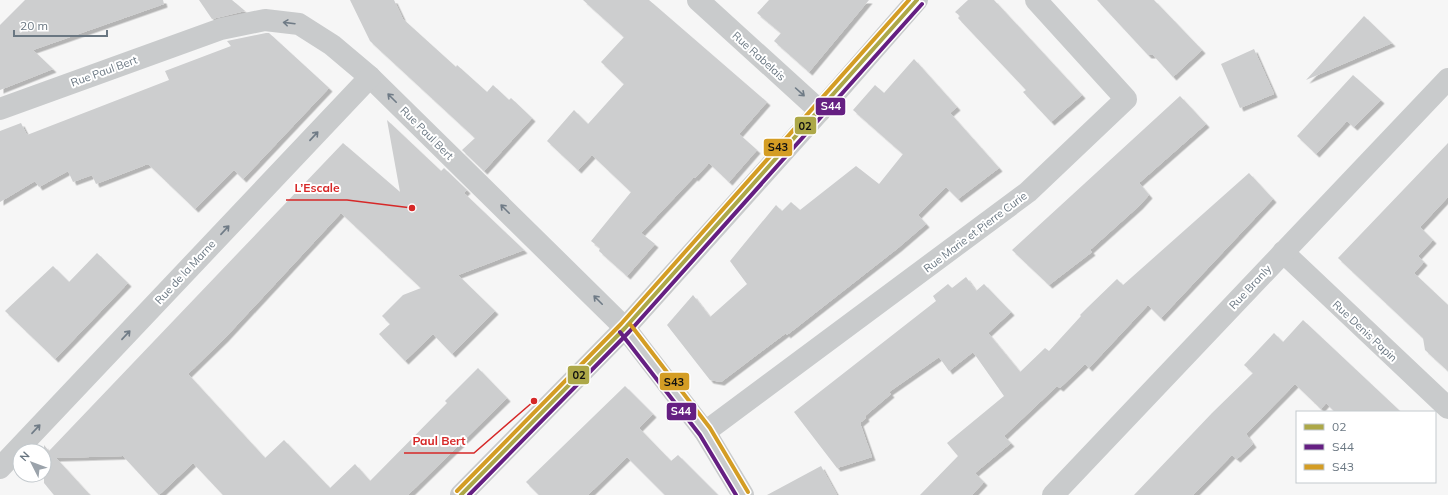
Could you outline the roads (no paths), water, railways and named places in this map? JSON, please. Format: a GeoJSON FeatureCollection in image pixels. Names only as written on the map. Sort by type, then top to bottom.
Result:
{"type":"FeatureCollection","features":[{"type":"Feature","properties":{"kind":"street","name":"Rue Rabelais"},"geometry":{"type":"LineString","coordinates":[[698,0],[820,111]]}},
{"type":"Feature","properties":{"kind":"street"},"geometry":{"type":"LineString","coordinates":[[460,495],[625,328],[820,111],[917,0]]}},
{"type":"Feature","properties":{"kind":"street","name":"Rue Marie et Pierre Curie"},"geometry":{"type":"LineString","coordinates":[[705,432],[1028,192],[1126,99],[1036,0]]}},
{"type":"Feature","properties":{"kind":"street","name":"Rue Paul Bert"},"geometry":{"type":"LineString","coordinates":[[0,109],[222,29],[265,20],[299,24],[332,45],[370,77],[625,328],[705,432],[743,495]]}},
{"type":"Feature","properties":{"kind":"street","name":"Rue de la Marne"},"geometry":{"type":"LineString","coordinates":[[0,468],[370,77]]}},
{"type":"Feature","properties":{"kind":"street","name":"Rue Branly"},"geometry":{"type":"LineString","coordinates":[[1053,495],[1282,252],[1448,79]]}},
{"type":"Feature","properties":{"kind":"street","name":"Rue Denis Papin"},"geometry":{"type":"LineString","coordinates":[[1282,252],[1448,408]]}},
{"type":"Feature","properties":{"kind":"place","name":"L’Escale"},"geometry":{"type":"Point","coordinates":[412,208]}},
{"type":"Feature","properties":{"kind":"place","name":"Paul Bert"},"geometry":{"type":"Point","coordinates":[534,401]}}]}
